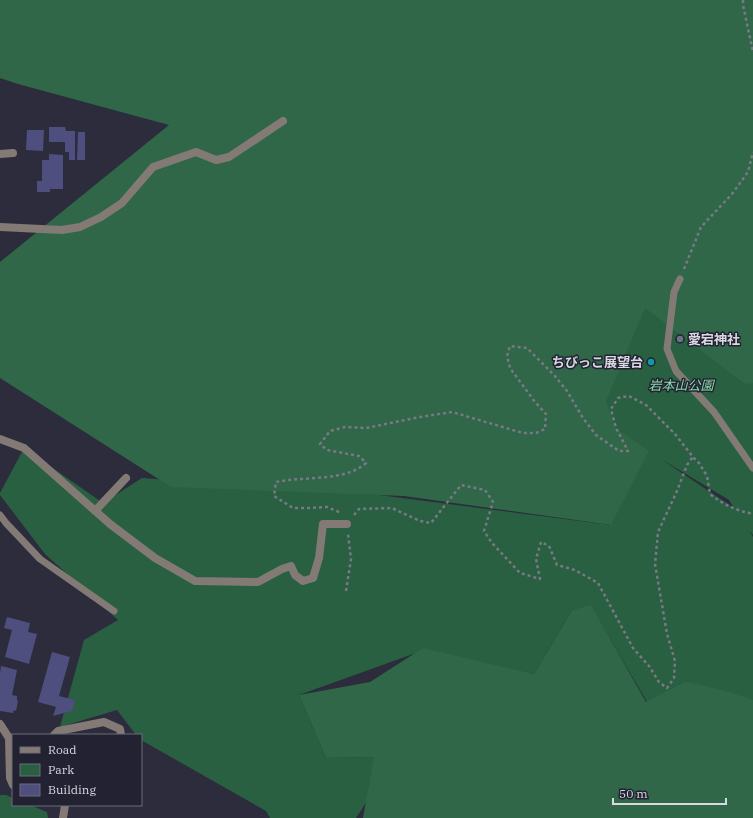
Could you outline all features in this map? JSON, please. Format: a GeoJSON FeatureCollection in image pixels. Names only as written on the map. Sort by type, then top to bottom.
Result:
{"type":"FeatureCollection","features":[{"type":"Feature","properties":{"kind":"street"},"geometry":{"type":"LineString","coordinates":[[0,227],[62,230],[80,227],[101,217],[122,203],[153,167],[196,152],[216,160],[229,157],[283,121]]}},
{"type":"Feature","properties":{"kind":"street"},"geometry":{"type":"LineString","coordinates":[[0,154],[12,153]]}},
{"type":"Feature","properties":{"kind":"street"},"geometry":{"type":"LineString","coordinates":[[0,439],[24,448],[110,524],[154,558],[195,581],[258,582],[282,569],[291,566],[295,575],[303,581],[313,578],[319,558],[323,524],[347,524]]}},
{"type":"Feature","properties":{"kind":"street"},"geometry":{"type":"LineString","coordinates":[[95,511],[126,478]]}},
{"type":"Feature","properties":{"kind":"street"},"geometry":{"type":"LineString","coordinates":[[55,734],[58,732],[104,722],[120,729],[121,734]]}},
{"type":"Feature","properties":{"kind":"street"},"geometry":{"type":"LineString","coordinates":[[0,724],[9,738],[10,778],[12,782]]}},
{"type":"Feature","properties":{"kind":"street"},"geometry":{"type":"LineString","coordinates":[[63,818],[65,806]]}},
{"type":"Feature","properties":{"kind":"lane"},"geometry":{"type":"LineString","coordinates":[[680,279],[674,292],[667,350],[676,371],[714,412],[753,468]]}},
{"type":"Feature","properties":{"kind":"lane"},"geometry":{"type":"LineString","coordinates":[[0,515],[40,559],[114,611]]}},
{"type":"Feature","properties":{"kind":"path"},"geometry":{"type":"LineString","coordinates":[[743,0],[753,52]]}},
{"type":"Feature","properties":{"kind":"path"},"geometry":{"type":"LineString","coordinates":[[680,279],[701,227],[732,194],[744,178],[748,172],[753,152]]}},
{"type":"Feature","properties":{"kind":"path"},"geometry":{"type":"LineString","coordinates":[[346,591],[351,559],[347,524],[343,513],[327,507],[293,508],[274,496],[276,482],[340,475],[361,468],[366,463],[359,456],[327,450],[320,444],[330,431],[345,427],[366,428],[452,412],[523,433],[536,433],[545,429],[546,414],[535,402],[510,368],[507,356],[510,346],[527,348],[567,390],[583,418],[596,435],[619,451],[628,451],[616,428],[611,409],[618,398],[629,396],[646,405],[675,434],[699,463],[707,476],[710,494],[721,502],[739,511],[753,514]]}},
{"type":"Feature","properties":{"kind":"path"},"geometry":{"type":"LineString","coordinates":[[347,524],[359,509],[392,508],[420,521],[431,523],[461,486],[485,490],[493,502],[484,531],[492,543],[520,573],[540,579],[536,559],[541,542],[549,546],[557,565],[575,570],[598,583],[633,648],[649,666],[659,682],[667,688],[674,678],[676,661],[667,634],[655,564],[658,532],[678,491],[687,465],[693,457]]}},
{"type":"Feature","properties":{"kind":"green space"},"geometry":{"type":"Polygon","coordinates":[[[0,0],[753,0],[753,383],[745,384],[645,308],[606,401],[616,428],[649,451],[611,525],[404,496],[171,487],[0,378],[0,262],[169,125],[0,78],[0,0]]]}},
{"type":"Feature","properties":{"kind":"green space","name":"岩本山公園"},"geometry":{"type":"Polygon","coordinates":[[[753,151],[753,535],[750,531],[753,537],[753,701],[685,681],[647,702],[591,606],[572,610],[534,674],[413,654],[299,695],[326,758],[374,757],[383,777],[356,818],[270,818],[266,811],[142,741],[142,734],[135,734],[117,710],[60,727],[84,640],[118,620],[45,554],[0,495],[24,448],[103,503],[142,478],[379,495],[611,525],[603,424],[614,338],[753,151]],[[661,459],[734,508],[729,500],[661,459]]]}},
{"type":"Feature","properties":{"kind":"green space"},"geometry":{"type":"Polygon","coordinates":[[[591,605],[646,702],[685,681],[729,692],[753,700],[753,818],[363,818],[374,757],[326,758],[299,695],[370,682],[423,648],[534,674],[572,610],[591,605]]]}},
{"type":"Feature","properties":{"kind":"green space"},"geometry":{"type":"Polygon","coordinates":[[[0,795],[6,795],[12,798],[12,806],[32,806],[47,812],[48,818],[0,818],[0,795]]]}},
{"type":"Feature","properties":{"kind":"building"},"geometry":{"type":"Polygon","coordinates":[[[49,127],[65,127],[66,131],[75,131],[75,160],[69,160],[69,152],[65,152],[65,142],[49,142],[49,127]]]}},
{"type":"Feature","properties":{"kind":"building"},"geometry":{"type":"Polygon","coordinates":[[[27,130],[44,130],[43,151],[26,150],[27,130]]]}},
{"type":"Feature","properties":{"kind":"building"},"geometry":{"type":"Polygon","coordinates":[[[78,132],[85,132],[85,160],[77,160],[78,132]]]}},
{"type":"Feature","properties":{"kind":"building"},"geometry":{"type":"Polygon","coordinates":[[[49,154],[63,155],[63,189],[50,189],[50,192],[37,192],[37,181],[42,181],[42,160],[49,160],[49,154]]]}},
{"type":"Feature","properties":{"kind":"building"},"geometry":{"type":"Polygon","coordinates":[[[7,617],[30,623],[28,632],[37,634],[29,664],[5,657],[12,630],[4,628],[7,617]]]}},
{"type":"Feature","properties":{"kind":"building"},"geometry":{"type":"Polygon","coordinates":[[[52,652],[70,657],[59,696],[75,700],[72,711],[53,716],[56,707],[38,702],[52,652]]]}},
{"type":"Feature","properties":{"kind":"building"},"geometry":{"type":"Polygon","coordinates":[[[1,666],[17,670],[12,695],[17,696],[18,701],[16,711],[14,710],[13,713],[0,711],[1,666]]]}},
{"type":"Feature","properties":{"kind":"place","name":"愛宕神社"},"geometry":{"type":"Point","coordinates":[680,339]}},
{"type":"Feature","properties":{"kind":"place","name":"ちびっこ展望台"},"geometry":{"type":"Point","coordinates":[651,362]}}]}
